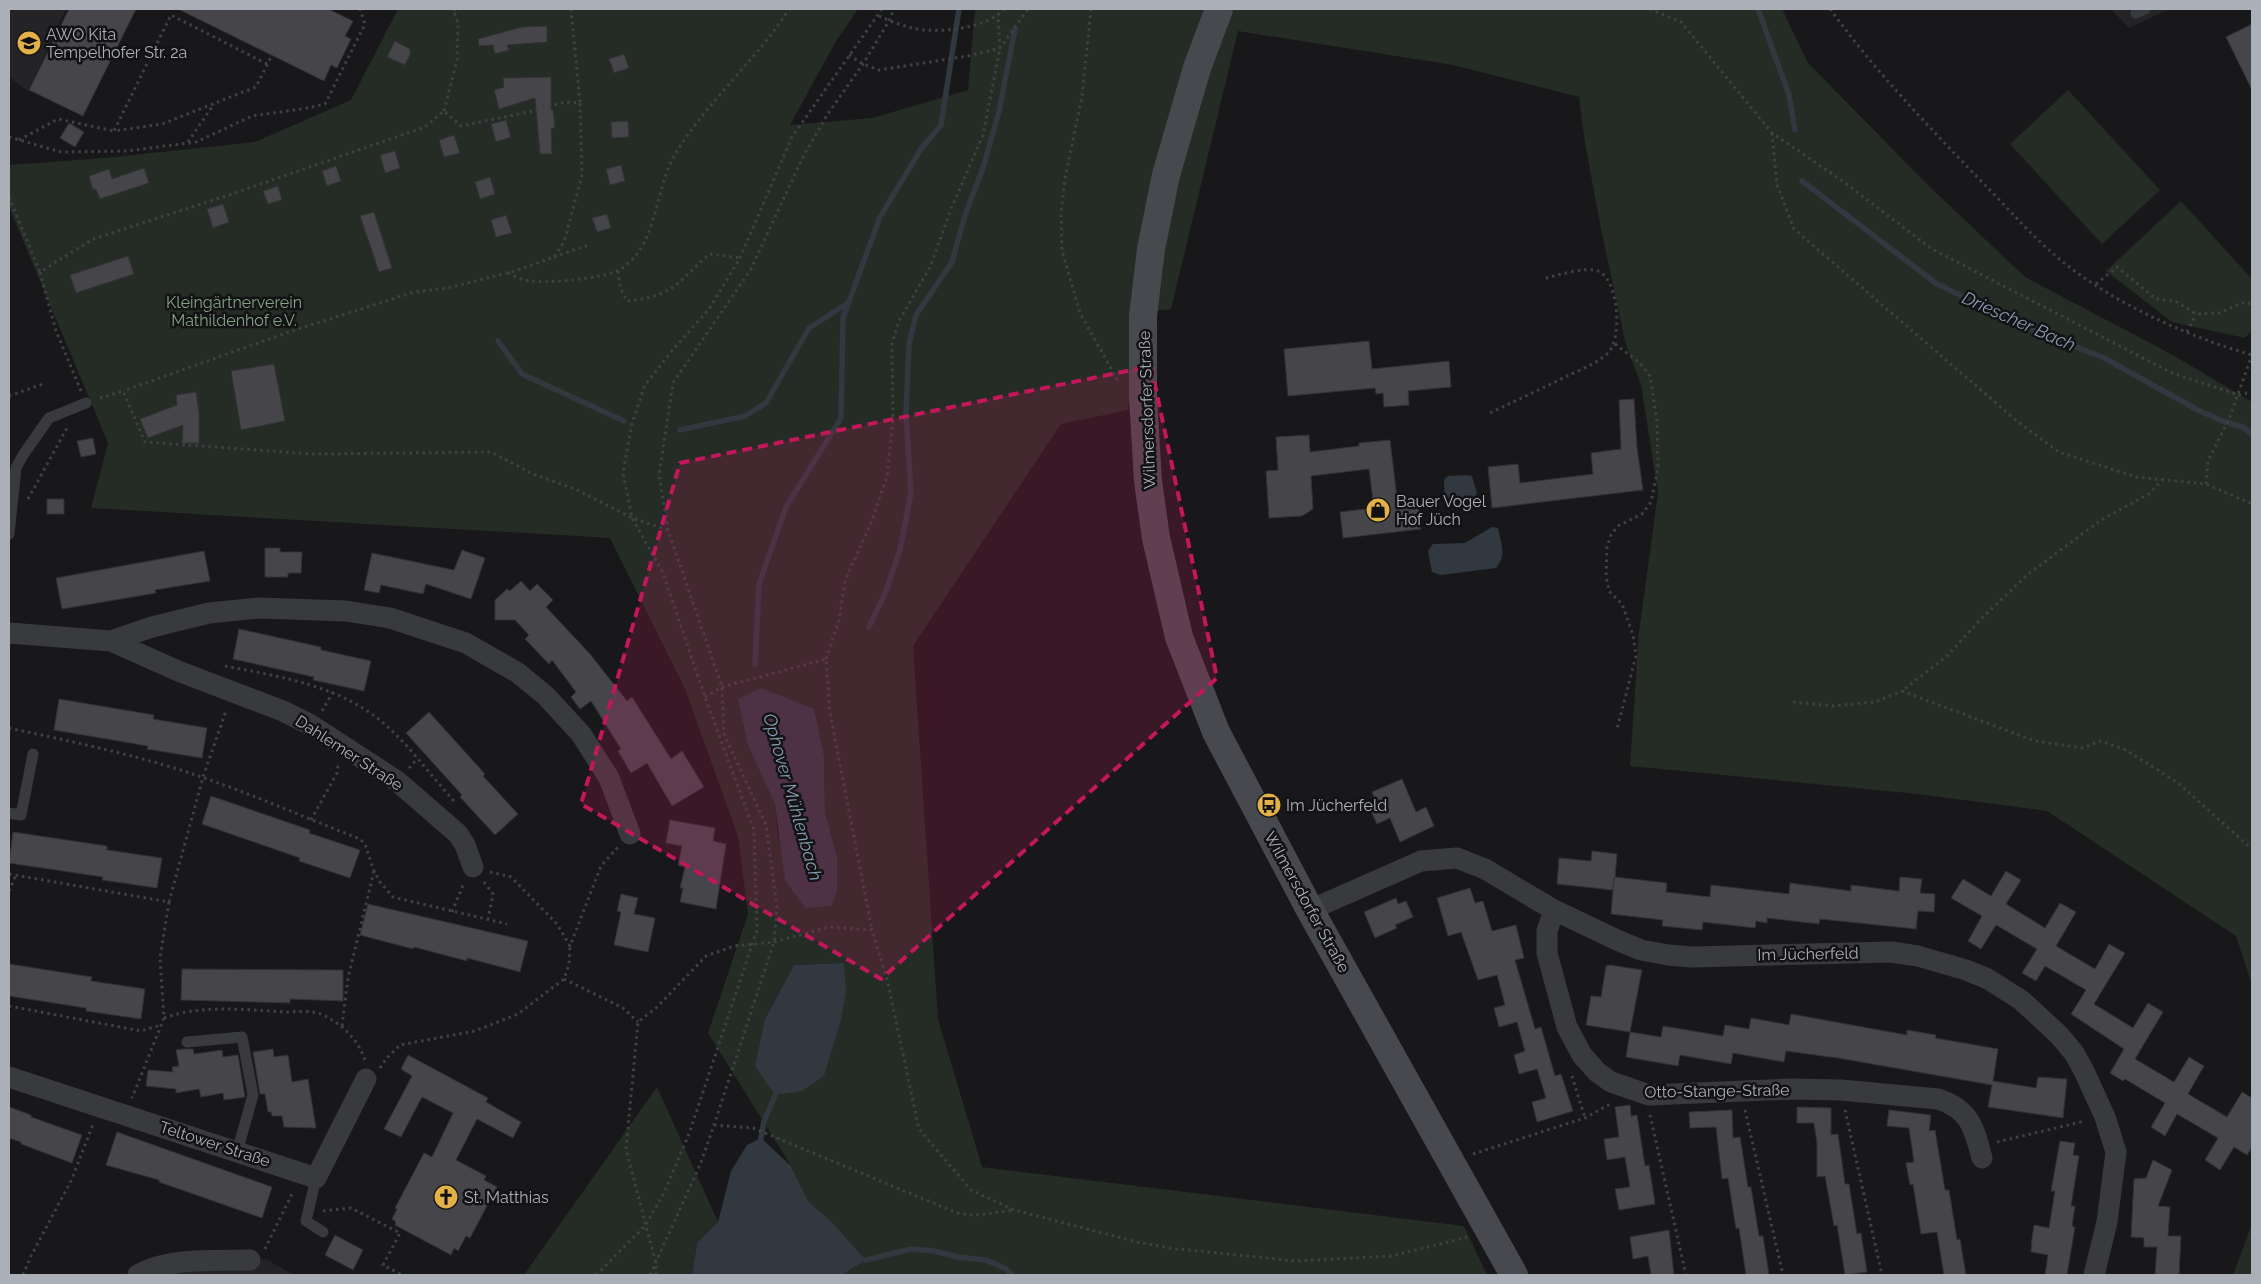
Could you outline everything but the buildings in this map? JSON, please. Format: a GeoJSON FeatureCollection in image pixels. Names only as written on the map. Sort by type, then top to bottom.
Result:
{"type":"FeatureCollection","features":[{"type":"Feature","properties":{"kind":"street","name":"Wilmersdorfer Straße"},"geometry":{"type":"LineString","coordinates":[[1219,9],[1197,68],[1166,175],[1151,249],[1143,316],[1143,398],[1148,482],[1156,538],[1179,637],[1216,732],[1310,910],[1514,1275]]}},
{"type":"Feature","properties":{"kind":"street"},"geometry":{"type":"LineString","coordinates":[[9,633],[112,641],[152,627],[209,613],[259,608],[346,610],[390,618],[466,643],[518,673],[546,696],[581,734],[609,778],[630,834]]}},
{"type":"Feature","properties":{"kind":"street","name":"Dahlemer Straße"},"geometry":{"type":"LineString","coordinates":[[112,641],[178,671],[283,711],[311,725],[397,781],[458,834],[465,845],[473,867]]}},
{"type":"Feature","properties":{"kind":"street","name":"Im Jücherfeld"},"geometry":{"type":"LineString","coordinates":[[1310,910],[1421,861],[1457,858],[1485,869],[1554,910],[1641,950],[1692,957],[1891,952],[1918,956],[1966,970],[1988,979],[2022,1000],[2059,1035],[2081,1065],[2105,1117],[2116,1152],[2107,1222],[2094,1275]]}},
{"type":"Feature","properties":{"kind":"street","name":"Otto-Stange-Straße"},"geometry":{"type":"LineString","coordinates":[[1554,910],[1547,931],[1547,953],[1567,1027],[1582,1055],[1597,1072],[1610,1082],[1649,1096],[1792,1089],[1910,1095],[1948,1102],[1966,1115],[1972,1125],[1980,1152]]}},
{"type":"Feature","properties":{"kind":"street","name":"Teltower Straße"},"geometry":{"type":"LineString","coordinates":[[9,1077],[309,1175]]}},
{"type":"Feature","properties":{"kind":"street"},"geometry":{"type":"LineString","coordinates":[[309,1175],[366,1079]]}},
{"type":"Feature","properties":{"kind":"street"},"geometry":{"type":"LineString","coordinates":[[138,1275],[151,1267],[177,1263],[250,1260]]}},
{"type":"Feature","properties":{"kind":"lane"},"geometry":{"type":"LineString","coordinates":[[9,533],[16,468],[23,455],[48,418],[86,402]]}},
{"type":"Feature","properties":{"kind":"lane"},"geometry":{"type":"LineString","coordinates":[[9,813],[20,815],[33,754]]}},
{"type":"Feature","properties":{"kind":"lane"},"geometry":{"type":"LineString","coordinates":[[187,1042],[242,1038],[253,1095],[237,1152]]}},
{"type":"Feature","properties":{"kind":"lane"},"geometry":{"type":"LineString","coordinates":[[309,1175],[306,1221],[323,1232]]}},
{"type":"Feature","properties":{"kind":"path"},"geometry":{"type":"LineString","coordinates":[[9,137],[61,152],[127,151],[196,142],[252,116],[326,104],[365,24],[360,9]]}},
{"type":"Feature","properties":{"kind":"path"},"geometry":{"type":"LineString","coordinates":[[40,272],[93,239],[229,195],[425,127],[444,111],[457,60],[458,23],[453,10],[461,9]]}},
{"type":"Feature","properties":{"kind":"path"},"geometry":{"type":"LineString","coordinates":[[554,257],[564,242],[582,175],[580,103],[571,9]]}},
{"type":"Feature","properties":{"kind":"path"},"geometry":{"type":"LineString","coordinates":[[508,273],[526,281],[581,279],[618,270],[636,256],[647,237],[663,184],[674,157],[708,109],[778,26],[789,9]]}},
{"type":"Feature","properties":{"kind":"path"},"geometry":{"type":"LineString","coordinates":[[596,1275],[645,1226],[664,1193],[688,1134],[757,930],[754,830],[705,697],[663,573],[632,518],[622,473],[632,423],[645,385],[709,309],[740,258],[792,138],[849,55],[879,16],[882,9]]}},
{"type":"Feature","properties":{"kind":"path"},"geometry":{"type":"LineString","coordinates":[[650,1275],[700,1165],[714,1125],[774,942],[777,908],[766,824],[724,734],[722,687],[668,530],[659,475],[673,383],[750,269],[802,159],[827,115],[863,64],[894,9]]}},
{"type":"Feature","properties":{"kind":"path"},"geometry":{"type":"LineString","coordinates":[[879,16],[913,28],[939,29],[973,27],[998,16],[1004,9]]}},
{"type":"Feature","properties":{"kind":"path"},"geometry":{"type":"LineString","coordinates":[[849,55],[863,64],[879,70],[936,62],[1000,48],[1028,9]]}},
{"type":"Feature","properties":{"kind":"path"},"geometry":{"type":"LineString","coordinates":[[1091,9],[1082,97],[1066,178],[1061,215],[1062,251],[1084,321],[1124,393],[1143,398]]}},
{"type":"Feature","properties":{"kind":"path"},"geometry":{"type":"LineString","coordinates":[[1650,9],[1681,22],[1772,133],[1841,180],[1932,249],[2172,373],[2239,395],[2244,392],[2252,394]]}},
{"type":"Feature","properties":{"kind":"path"},"geometry":{"type":"LineString","coordinates":[[1830,9],[1865,56],[1911,109],[2063,262],[2096,284],[2161,322],[2252,355],[2239,395],[2208,462],[2206,484]]}},
{"type":"Feature","properties":{"kind":"path"},"geometry":{"type":"LineString","coordinates":[[114,131],[171,15],[267,64]]}},
{"type":"Feature","properties":{"kind":"path"},"geometry":{"type":"LineString","coordinates":[[998,16],[1000,48],[983,135],[951,209],[930,267],[900,321],[892,344],[893,420],[888,477],[845,581],[838,621],[826,659],[830,713],[872,930],[887,979],[919,1129],[971,1190],[1014,1210],[1137,1242],[1169,1248],[1296,1261],[1392,1256],[1491,1232]]}},
{"type":"Feature","properties":{"kind":"path"},"geometry":{"type":"LineString","coordinates":[[19,140],[58,119],[114,131],[162,124],[256,86],[271,57]]}},
{"type":"Feature","properties":{"kind":"path"},"geometry":{"type":"LineString","coordinates":[[444,111],[461,126],[533,111],[565,102],[580,103]]}},
{"type":"Feature","properties":{"kind":"path"},"geometry":{"type":"LineString","coordinates":[[188,143],[215,104]]}},
{"type":"Feature","properties":{"kind":"path"},"geometry":{"type":"LineString","coordinates":[[1772,133],[1776,185],[1794,229],[2018,422],[2058,452],[2136,477],[2206,484],[2252,504]]}},
{"type":"Feature","properties":{"kind":"path"},"geometry":{"type":"LineString","coordinates":[[9,197],[40,272],[56,331],[71,371],[86,402]]}},
{"type":"Feature","properties":{"kind":"path"},"geometry":{"type":"LineString","coordinates":[[9,533],[71,419],[86,402],[123,391],[286,333],[414,292],[448,288],[508,273],[591,244]]}},
{"type":"Feature","properties":{"kind":"path"},"geometry":{"type":"LineString","coordinates":[[618,270],[620,287],[626,301],[647,299],[665,292],[683,279],[699,262],[710,254],[740,258]]}},
{"type":"Feature","properties":{"kind":"path"},"geometry":{"type":"LineString","coordinates":[[2096,284],[2117,267],[2156,299],[2174,301],[2196,314],[2219,313],[2244,302],[2252,304]]}},
{"type":"Feature","properties":{"kind":"path"},"geometry":{"type":"LineString","coordinates":[[1490,413],[1589,366],[1607,354],[1615,344],[1618,328],[1615,301],[1607,278],[1600,271],[1590,269],[1542,279]]}},
{"type":"Feature","properties":{"kind":"path"},"geometry":{"type":"LineString","coordinates":[[2187,332],[2196,314]]}},
{"type":"Feature","properties":{"kind":"path"},"geometry":{"type":"LineString","coordinates":[[1615,344],[1639,362],[1650,376],[1657,421],[1658,468],[1651,502],[1642,514],[1618,526],[1611,535],[1607,547],[1606,576],[1609,591],[1622,604],[1633,635],[1636,656],[1617,729]]}},
{"type":"Feature","properties":{"kind":"path"},"geometry":{"type":"LineString","coordinates":[[9,396],[43,384]]}},
{"type":"Feature","properties":{"kind":"path"},"geometry":{"type":"LineString","coordinates":[[123,391],[145,442],[312,454],[491,452],[533,474],[575,489],[632,518],[668,530]]}},
{"type":"Feature","properties":{"kind":"path"},"geometry":{"type":"LineString","coordinates":[[1793,702],[1832,706],[1875,702],[1902,691],[1948,655],[1981,619],[2027,575],[2101,520],[2149,494],[2163,479]]}},
{"type":"Feature","properties":{"kind":"path"},"geometry":{"type":"LineString","coordinates":[[705,697],[722,687],[826,659]]}},
{"type":"Feature","properties":{"kind":"path"},"geometry":{"type":"LineString","coordinates":[[1902,691],[1972,719],[2035,741],[2082,748],[2101,741],[2126,750],[2178,783],[2252,849]]}},
{"type":"Feature","properties":{"kind":"path"},"geometry":{"type":"LineString","coordinates":[[328,704],[333,692]]}},
{"type":"Feature","properties":{"kind":"path"},"geometry":{"type":"LineString","coordinates":[[125,1115],[164,1018],[160,958],[169,902],[202,777],[225,715]]}},
{"type":"Feature","properties":{"kind":"path"},"geometry":{"type":"LineString","coordinates":[[9,728],[202,777],[360,839],[365,844],[374,871],[393,897],[507,924]]}},
{"type":"Feature","properties":{"kind":"path"},"geometry":{"type":"LineString","coordinates":[[311,820],[337,773],[344,746]]}},
{"type":"Feature","properties":{"kind":"path"},"geometry":{"type":"LineString","coordinates":[[164,1018],[180,1012],[208,1008],[320,1014],[342,1026],[361,1046],[367,1065],[366,1079],[376,1076],[386,1059],[400,1045],[491,1026],[518,1014],[564,979],[569,964],[570,946],[601,866],[630,834]]}},
{"type":"Feature","properties":{"kind":"path"},"geometry":{"type":"LineString","coordinates":[[473,867],[511,878],[557,924],[570,946]]}},
{"type":"Feature","properties":{"kind":"path"},"geometry":{"type":"LineString","coordinates":[[473,867],[493,894],[488,919]]}},
{"type":"Feature","properties":{"kind":"path"},"geometry":{"type":"LineString","coordinates":[[342,1026],[348,978],[374,871]]}},
{"type":"Feature","properties":{"kind":"path"},"geometry":{"type":"LineString","coordinates":[[9,874],[169,902]]}},
{"type":"Feature","properties":{"kind":"path"},"geometry":{"type":"LineString","coordinates":[[9,891],[16,875]]}},
{"type":"Feature","properties":{"kind":"path"},"geometry":{"type":"LineString","coordinates":[[452,912],[462,886]]}},
{"type":"Feature","properties":{"kind":"path"},"geometry":{"type":"LineString","coordinates":[[656,1275],[656,1264],[626,1149],[638,1022],[656,1008],[706,956],[734,946],[774,942],[829,927],[872,930]]}},
{"type":"Feature","properties":{"kind":"path"},"geometry":{"type":"LineString","coordinates":[[564,979],[617,1004],[638,1022]]}},
{"type":"Feature","properties":{"kind":"path"},"geometry":{"type":"LineString","coordinates":[[9,1006],[141,1031],[161,1025]]}},
{"type":"Feature","properties":{"kind":"path"},"geometry":{"type":"LineString","coordinates":[[1582,1055],[1570,1069],[1585,1118]]}},
{"type":"Feature","properties":{"kind":"path"},"geometry":{"type":"LineString","coordinates":[[1453,1165],[1479,1151],[1585,1118],[1617,1100],[1626,1089]]}},
{"type":"Feature","properties":{"kind":"path"},"geometry":{"type":"LineString","coordinates":[[1841,1090],[1882,1275]]}},
{"type":"Feature","properties":{"kind":"path"},"geometry":{"type":"LineString","coordinates":[[1741,1092],[1783,1275]]}},
{"type":"Feature","properties":{"kind":"path"},"geometry":{"type":"LineString","coordinates":[[1649,1096],[1649,1112],[1686,1275]]}},
{"type":"Feature","properties":{"kind":"path"},"geometry":{"type":"LineString","coordinates":[[23,1275],[31,1256],[72,1179],[100,1107]]}},
{"type":"Feature","properties":{"kind":"path"},"geometry":{"type":"LineString","coordinates":[[1980,1152],[2070,1124]]}},
{"type":"Feature","properties":{"kind":"path"},"geometry":{"type":"LineString","coordinates":[[714,1125],[754,1128],[960,1214],[979,1215],[1014,1210]]}},
{"type":"Feature","properties":{"kind":"path"},"geometry":{"type":"LineString","coordinates":[[250,1260],[263,1254],[267,1242],[309,1175]]}},
{"type":"Feature","properties":{"kind":"path"},"geometry":{"type":"LineString","coordinates":[[308,1212],[351,1208],[400,1233],[383,1265],[402,1275]]}},
{"type":"Feature","properties":{"kind":"highlighted area"},"geometry":{"type":"Polygon","coordinates":[[[1151,366],[1217,678],[881,979],[581,804],[680,463],[1151,366]]]}},
{"type":"Feature","properties":{"kind":"shaded area","name":"AWO Kita Tempelhofer Str. 2a"},"geometry":{"type":"Polygon","coordinates":[[[9,9],[66,9],[28,91],[9,77],[9,9]]]}},
{"type":"Feature","properties":{"kind":"shaded area"},"geometry":{"type":"Polygon","coordinates":[[[2111,9],[2170,9],[2129,28],[2111,9]]]}},
{"type":"Feature","properties":{"kind":"shaded area"},"geometry":{"type":"Polygon","coordinates":[[[266,1259],[294,1275],[167,1275],[181,1269],[266,1259]]]}},
{"type":"Feature","properties":{"kind":"green space","name":"Kleingärtnerverein Mathildenhof e.V."},"geometry":{"type":"Polygon","coordinates":[[[398,9],[858,9],[835,43],[790,125],[872,118],[968,90],[975,9],[1782,9],[1808,63],[1931,188],[2025,277],[2171,354],[2252,402],[2252,985],[2236,936],[2047,811],[1918,794],[1630,766],[1639,632],[1658,493],[1641,384],[1626,345],[1602,234],[1585,143],[1579,97],[1453,65],[1238,31],[1171,309],[1137,313],[1128,410],[1061,424],[913,646],[938,1019],[982,1167],[1464,1226],[1487,1275],[842,1275],[866,1260],[834,1224],[808,1201],[791,1166],[708,1033],[748,914],[738,836],[685,689],[610,538],[91,508],[108,443],[9,207],[9,165],[105,158],[255,142],[351,100],[398,9]],[[824,757],[775,804],[778,837],[837,857],[825,812],[824,757]],[[844,963],[794,965],[765,1019],[844,963]]]}},
{"type":"Feature","properties":{"kind":"green space"},"geometry":{"type":"Polygon","coordinates":[[[2068,90],[2160,190],[2102,244],[2010,144],[2068,90]]]}},
{"type":"Feature","properties":{"kind":"green space"},"geometry":{"type":"Polygon","coordinates":[[[2181,201],[2252,279],[2252,330],[2245,338],[2172,322],[2106,271],[2181,201]]]}},
{"type":"Feature","properties":{"kind":"green space"},"geometry":{"type":"Polygon","coordinates":[[[657,1087],[718,1222],[697,1243],[692,1275],[524,1275],[657,1087]]]}},
{"type":"Feature","properties":{"kind":"green space"},"geometry":{"type":"Polygon","coordinates":[[[2252,1224],[2252,1275],[2233,1275],[2252,1224]]]}},
{"type":"Feature","properties":{"kind":"water"},"geometry":{"type":"Polygon","coordinates":[[[1448,476],[1472,476],[1477,493],[1473,500],[1445,501],[1444,480],[1448,476]]]}},
{"type":"Feature","properties":{"kind":"water"},"geometry":{"type":"Polygon","coordinates":[[[1492,527],[1498,528],[1502,549],[1501,558],[1496,568],[1441,575],[1432,572],[1428,551],[1433,544],[1465,543],[1492,527]]]}},
{"type":"Feature","properties":{"kind":"water"},"geometry":{"type":"Polygon","coordinates":[[[761,688],[814,709],[824,757],[825,812],[837,857],[837,892],[831,906],[805,908],[785,880],[775,804],[748,745],[738,699],[761,688]]]}},
{"type":"Feature","properties":{"kind":"water"},"geometry":{"type":"Polygon","coordinates":[[[844,963],[846,992],[841,1020],[824,1076],[802,1091],[775,1095],[755,1066],[765,1019],[794,965],[844,963]]]}},
{"type":"Feature","properties":{"kind":"water"},"geometry":{"type":"Polygon","coordinates":[[[761,1138],[791,1166],[808,1201],[834,1224],[866,1260],[842,1275],[692,1275],[697,1243],[718,1222],[731,1171],[747,1145],[761,1138]]]}},
{"type":"Feature","properties":{"kind":"waterway","name":"Ophover Mühlenbach"},"geometry":{"type":"LineString","coordinates":[[755,664],[759,584],[786,507],[841,418],[843,318],[880,217],[921,149],[941,125],[959,9]]}},
{"type":"Feature","properties":{"kind":"waterway","name":"Driescher Bach"},"geometry":{"type":"LineString","coordinates":[[1758,9],[1789,95],[1795,130]]}},
{"type":"Feature","properties":{"kind":"waterway"},"geometry":{"type":"LineString","coordinates":[[869,627],[886,591],[900,550],[911,493],[906,413],[909,344],[916,315],[952,262],[965,215],[983,168],[999,112],[1015,29]]}},
{"type":"Feature","properties":{"kind":"waterway","name":"Driescher Bach"},"geometry":{"type":"LineString","coordinates":[[1802,181],[1937,284],[2033,330],[2104,358],[2196,409],[2222,421],[2243,427],[2252,434]]}},
{"type":"Feature","properties":{"kind":"waterway"},"geometry":{"type":"LineString","coordinates":[[680,430],[745,416],[766,403],[809,328],[848,303]]}},
{"type":"Feature","properties":{"kind":"waterway"},"geometry":{"type":"LineString","coordinates":[[498,341],[522,374],[624,421]]}},
{"type":"Feature","properties":{"kind":"waterway"},"geometry":{"type":"LineString","coordinates":[[760,1144],[764,1121],[778,1089]]}},
{"type":"Feature","properties":{"kind":"waterway"},"geometry":{"type":"LineString","coordinates":[[866,1260],[911,1249],[934,1251],[958,1257],[986,1260],[1006,1269],[1012,1275]]}},
{"type":"Feature","properties":{"kind":"place","name":"AWO Kita Tempelhofer Str. 2a"},"geometry":{"type":"Point","coordinates":[29,43]}},
{"type":"Feature","properties":{"kind":"place","name":"Bauer Vogel Hof Jüch"},"geometry":{"type":"Point","coordinates":[1378,510]}},
{"type":"Feature","properties":{"kind":"place","name":"Im Jücherfeld"},"geometry":{"type":"Point","coordinates":[1269,805]}},
{"type":"Feature","properties":{"kind":"place","name":"St. Matthias"},"geometry":{"type":"Point","coordinates":[446,1197]}}]}
